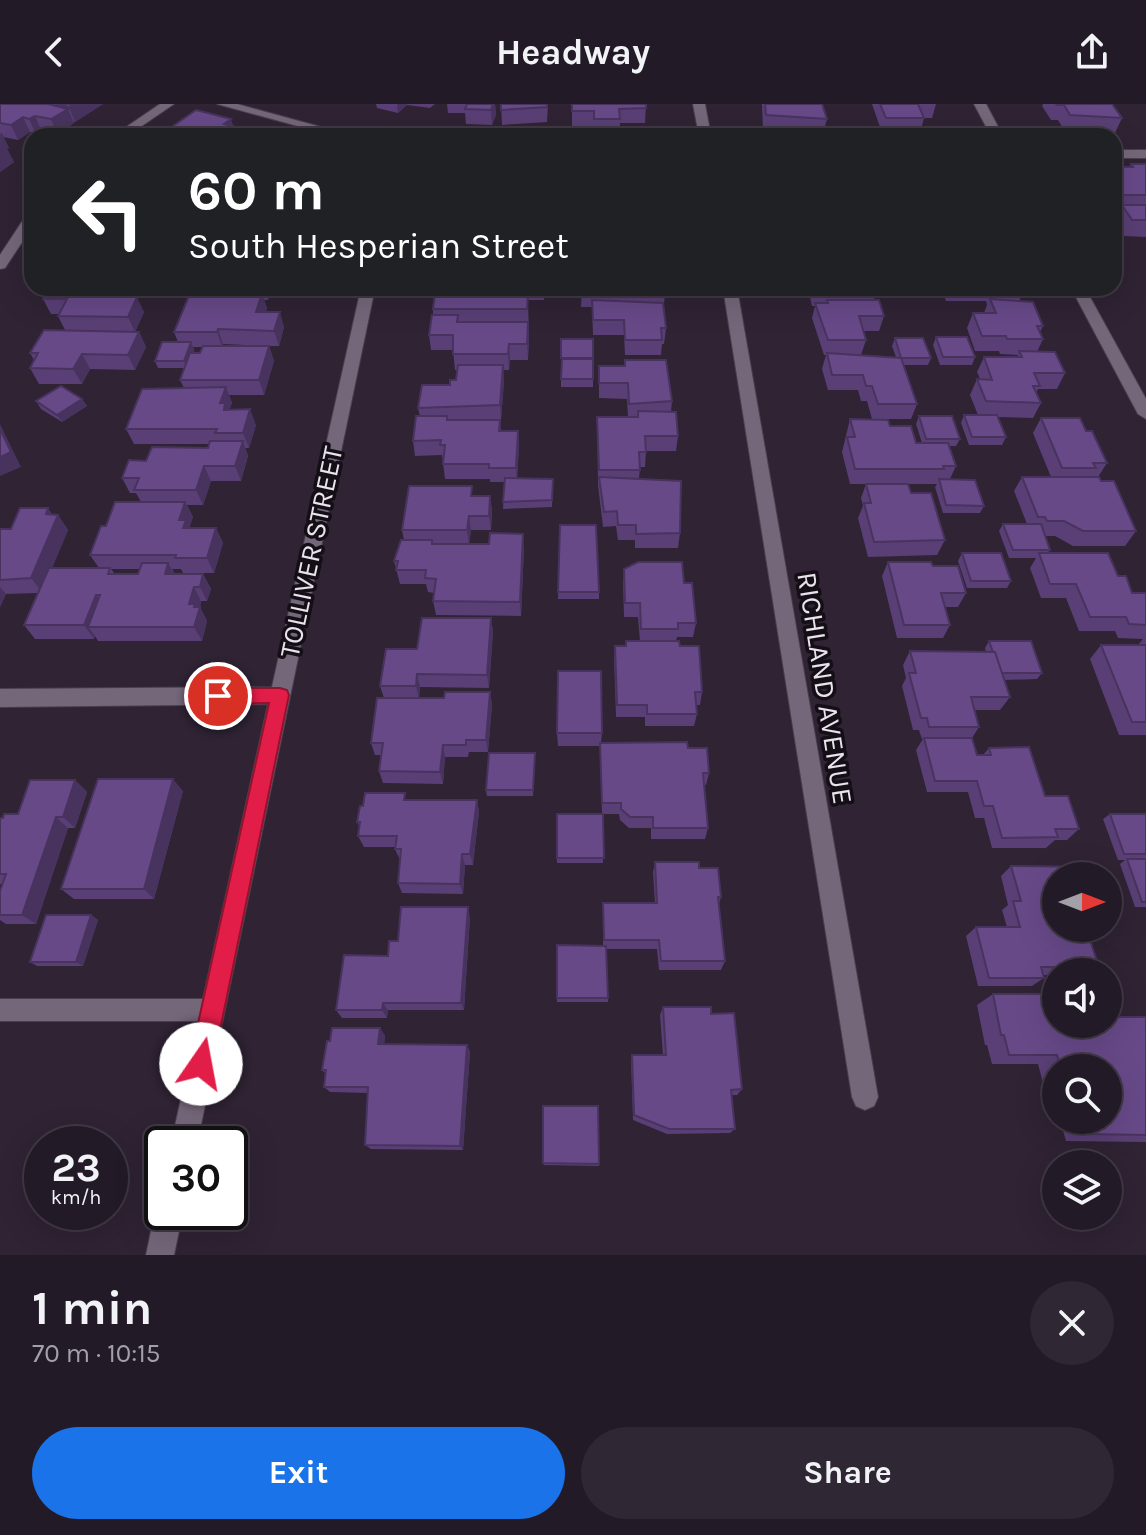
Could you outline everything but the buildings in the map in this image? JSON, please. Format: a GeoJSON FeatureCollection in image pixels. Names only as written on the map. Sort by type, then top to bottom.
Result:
{"type":"FeatureCollection","features":[{"type":"Feature","properties":{"kind":"street"},"geometry":{"type":"LineString","coordinates":[[131,128],[168,104]]}},
{"type":"Feature","properties":{"kind":"street"},"geometry":{"type":"LineString","coordinates":[[223,104],[317,128]]}},
{"type":"Feature","properties":{"kind":"street"},"geometry":{"type":"LineString","coordinates":[[699,104],[704,128]]}},
{"type":"Feature","properties":{"kind":"street"},"geometry":{"type":"LineString","coordinates":[[980,104],[993,128]]}},
{"type":"Feature","properties":{"kind":"street"},"geometry":{"type":"LineString","coordinates":[[1122,154],[1146,154]]}},
{"type":"Feature","properties":{"kind":"street"},"geometry":{"type":"LineString","coordinates":[[0,265],[24,229]]}},
{"type":"Feature","properties":{"kind":"street","name":"TOLLIVER STREET"},"geometry":{"type":"LineString","coordinates":[[188,1126],[366,296]]}},
{"type":"Feature","properties":{"kind":"street","name":"RICHLAND AVENUE"},"geometry":{"type":"LineString","coordinates":[[731,296],[865,1097]]}},
{"type":"Feature","properties":{"kind":"street"},"geometry":{"type":"LineString","coordinates":[[1082,296],[1146,414]]}},
{"type":"Feature","properties":{"kind":"street"},"geometry":{"type":"LineString","coordinates":[[0,698],[280,695]]}},
{"type":"Feature","properties":{"kind":"street"},"geometry":{"type":"LineString","coordinates":[[160,1255],[165,1230]]}},
{"type":"Feature","properties":{"kind":"lane"},"geometry":{"type":"LineString","coordinates":[[0,1010],[212,1010]]}},
{"type":"Feature","properties":{"kind":"route"},"geometry":{"type":"LineString","coordinates":[[201,1064],[280,695],[218,696]]}}]}
